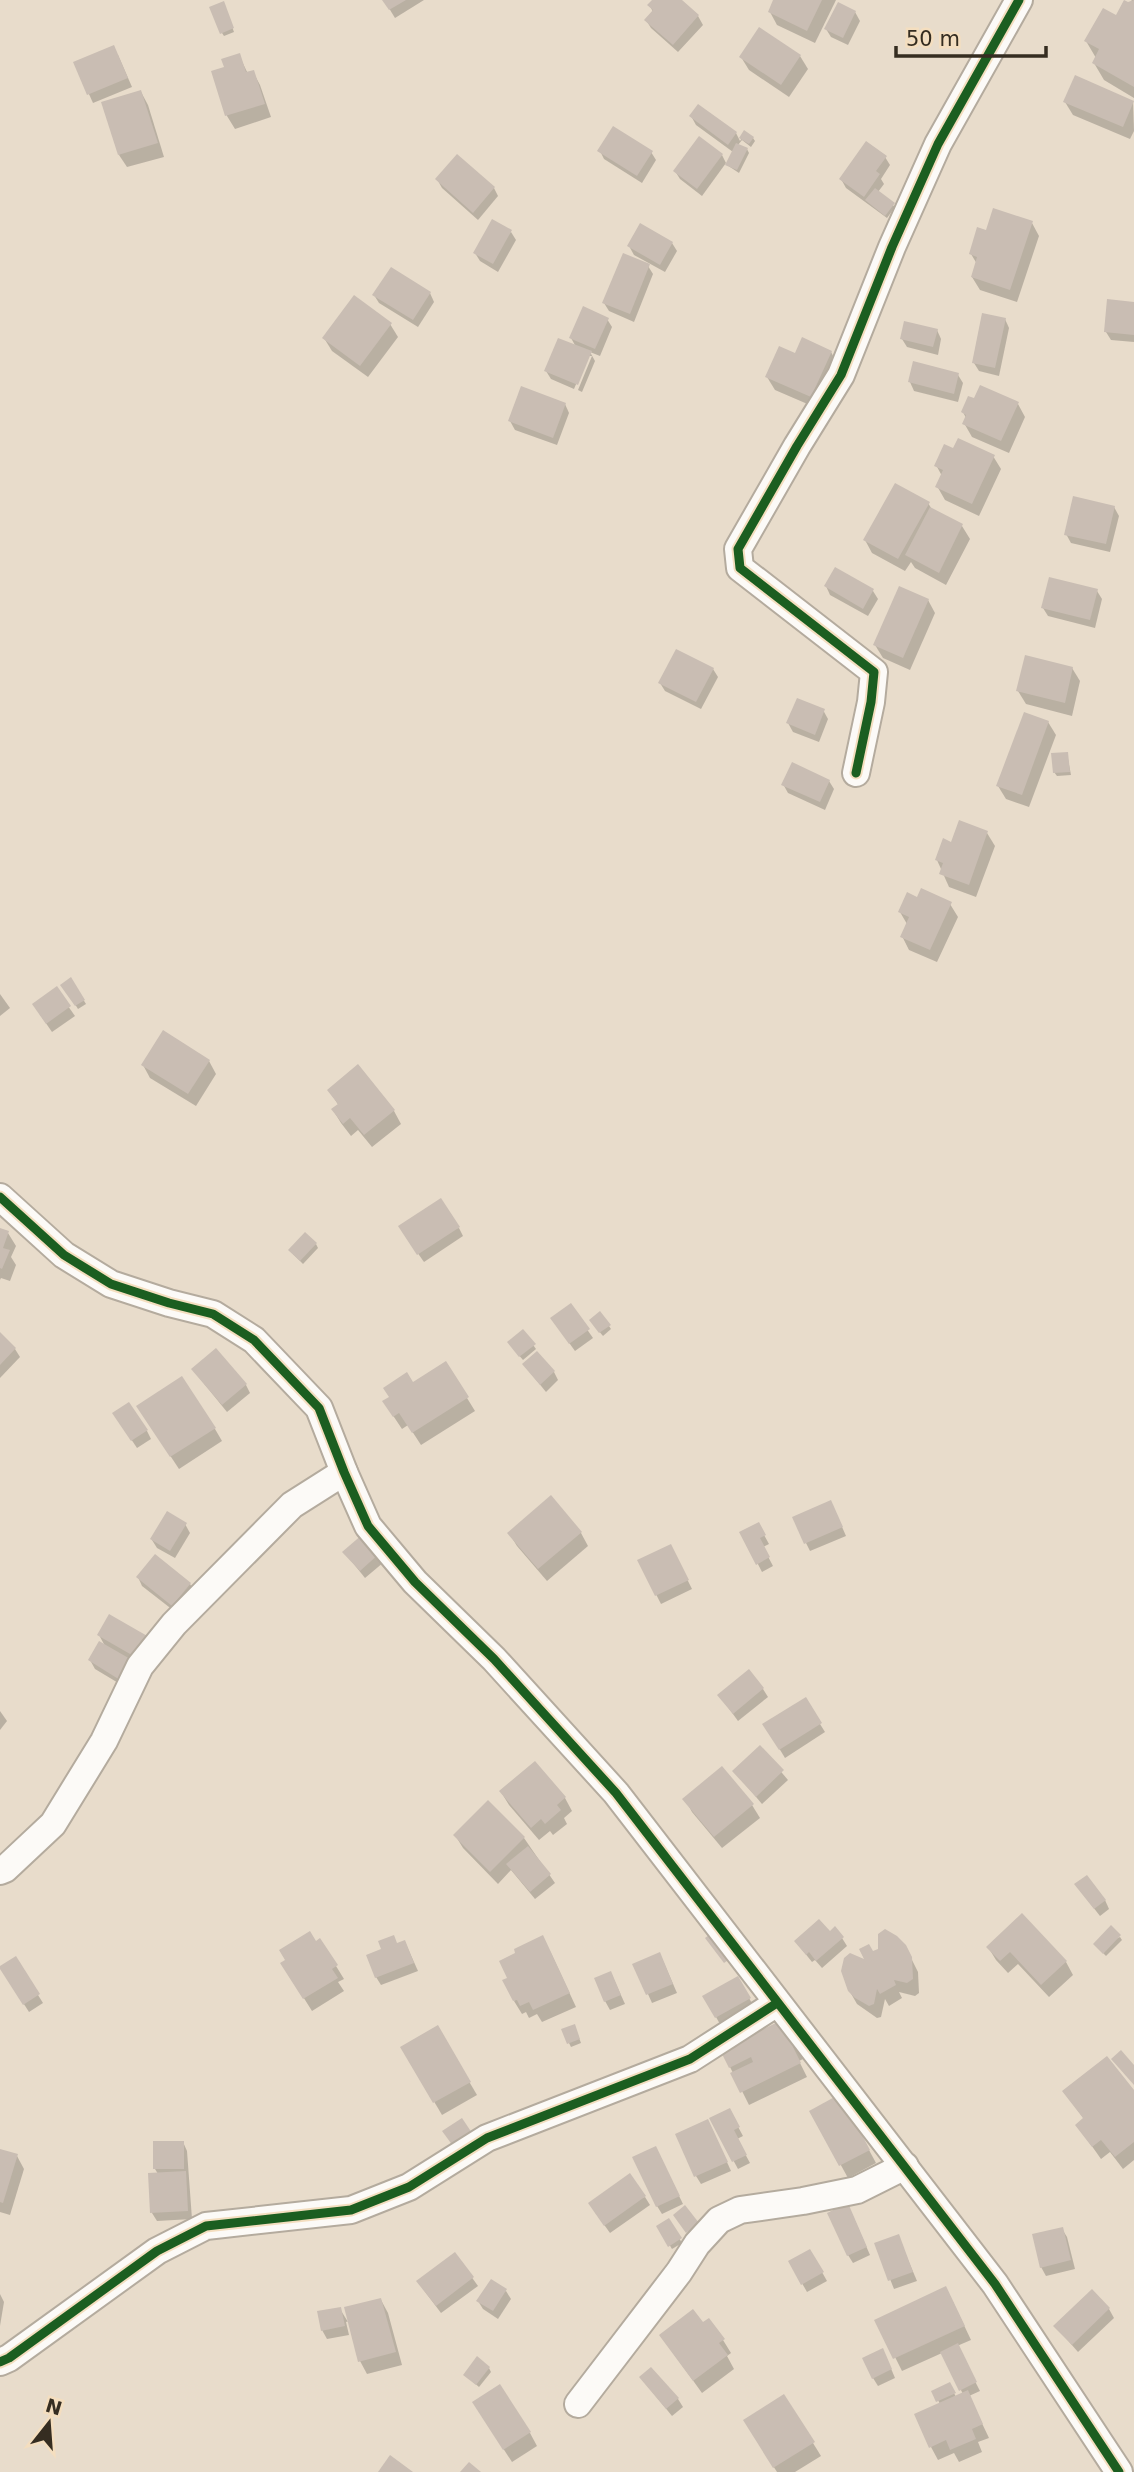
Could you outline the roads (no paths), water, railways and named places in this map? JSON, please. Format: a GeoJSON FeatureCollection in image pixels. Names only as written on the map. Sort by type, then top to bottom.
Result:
{"type":"FeatureCollection","features":[{"type":"Feature","properties":{"kind":"street"},"geometry":{"type":"LineString","coordinates":[[856,773],[872,702],[874,672],[740,568],[738,549],[841,375],[892,247],[938,144],[1019,0]]}},
{"type":"Feature","properties":{"kind":"street"},"geometry":{"type":"LineString","coordinates":[[0,1197],[64,1255],[111,1284],[213,1314],[254,1340],[284,1368],[319,1408],[368,1526],[415,1582],[494,1659],[616,1793],[995,2284],[1119,2472]]}},
{"type":"Feature","properties":{"kind":"street"},"geometry":{"type":"LineString","coordinates":[[0,1871],[53,1824],[104,1741],[140,1666],[174,1624],[292,1505],[344,1472]]}},
{"type":"Feature","properties":{"kind":"street"},"geometry":{"type":"LineString","coordinates":[[0,2362],[157,2251],[206,2226],[351,2210],[363,2206],[409,2187],[487,2138],[690,2059],[777,2003]]}},
{"type":"Feature","properties":{"kind":"street"},"geometry":{"type":"LineString","coordinates":[[578,2404],[719,2220],[740,2210],[857,2190],[905,2166]]}}]}
